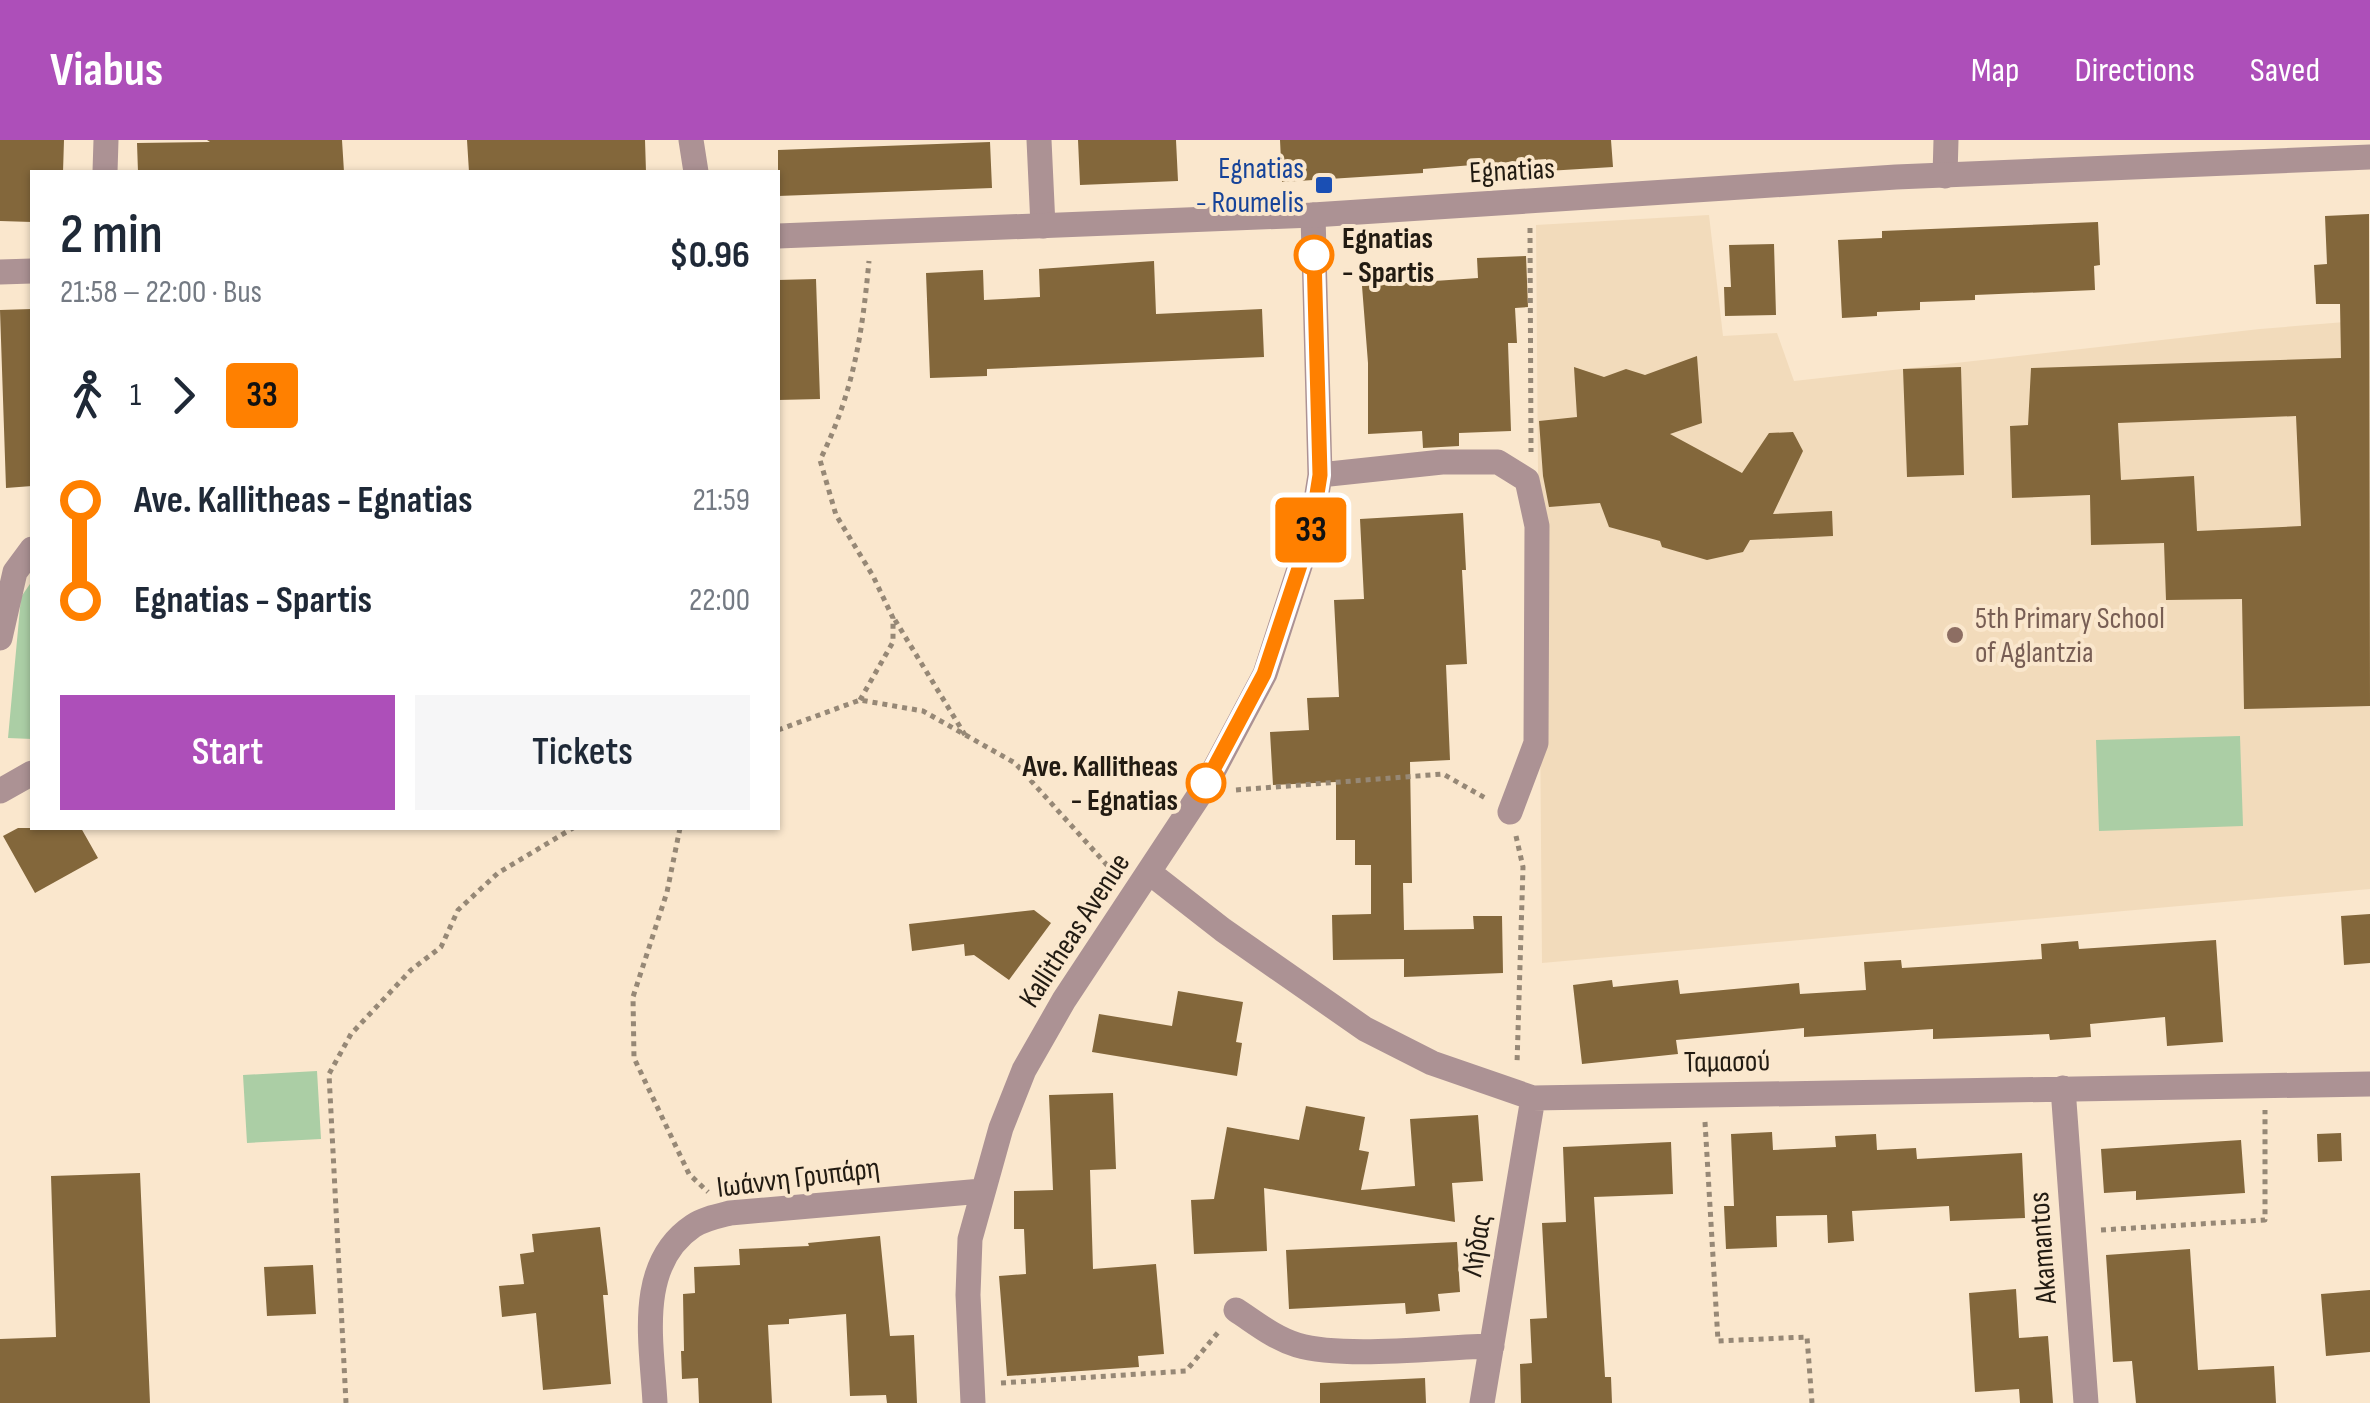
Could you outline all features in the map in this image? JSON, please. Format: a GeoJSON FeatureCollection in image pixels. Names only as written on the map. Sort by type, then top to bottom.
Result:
{"type":"FeatureCollection","features":[{"type":"Feature","properties":{"kind":"street"},"geometry":{"type":"LineString","coordinates":[[105,170],[106,140]]}},
{"type":"Feature","properties":{"kind":"street"},"geometry":{"type":"LineString","coordinates":[[691,140],[696,170]]}},
{"type":"Feature","properties":{"kind":"street"},"geometry":{"type":"LineString","coordinates":[[1038,140],[1043,226]]}},
{"type":"Feature","properties":{"kind":"street"},"geometry":{"type":"LineString","coordinates":[[1945,176],[1946,140]]}},
{"type":"Feature","properties":{"kind":"street","name":"Egnatias"},"geometry":{"type":"LineString","coordinates":[[780,236],[1312,214],[1945,176],[2370,157]]}},
{"type":"Feature","properties":{"kind":"street","name":"Kallitheas Avenue"},"geometry":{"type":"LineString","coordinates":[[973,1394],[968,1295],[970,1239],[1001,1128],[1024,1070],[1064,1000],[1206,785],[1264,674],[1311,532],[1320,475],[1312,214]]}},
{"type":"Feature","properties":{"kind":"street"},"geometry":{"type":"LineString","coordinates":[[0,272],[30,271]]}},
{"type":"Feature","properties":{"kind":"street"},"geometry":{"type":"LineString","coordinates":[[1320,475],[1442,462],[1498,462],[1527,480],[1538,526],[1536,743],[1510,812]]}},
{"type":"Feature","properties":{"kind":"street"},"geometry":{"type":"LineString","coordinates":[[0,638],[14,572],[30,552]]}},
{"type":"Feature","properties":{"kind":"street"},"geometry":{"type":"LineString","coordinates":[[0,791],[30,774]]}},
{"type":"Feature","properties":{"kind":"street","name":"Ταμασού"},"geometry":{"type":"LineString","coordinates":[[1150,873],[1223,930],[1365,1029],[1432,1062],[1525,1095],[2370,1084]]}},
{"type":"Feature","properties":{"kind":"street","name":"Akamantos"},"geometry":{"type":"LineString","coordinates":[[2063,1088],[2086,1403]]}},
{"type":"Feature","properties":{"kind":"street","name":"Λήδας"},"geometry":{"type":"LineString","coordinates":[[1482,1403],[1525,1095]]}},
{"type":"Feature","properties":{"kind":"street","name":"Ιωάννη Γρυπάρη"},"geometry":{"type":"LineString","coordinates":[[655,1403],[650,1313],[655,1275],[670,1246],[695,1224],[730,1213],[982,1191]]}},
{"type":"Feature","properties":{"kind":"street"},"geometry":{"type":"LineString","coordinates":[[1236,1310],[1277,1338],[1301,1346],[1348,1351],[1492,1346]]}},
{"type":"Feature","properties":{"kind":"path"},"geometry":{"type":"LineString","coordinates":[[1527,480],[1532,446],[1530,202]]}},
{"type":"Feature","properties":{"kind":"path"},"geometry":{"type":"LineString","coordinates":[[872,233],[862,344],[839,422],[820,460],[836,515],[965,735]]}},
{"type":"Feature","properties":{"kind":"path"},"geometry":{"type":"LineString","coordinates":[[860,700],[893,642],[894,618]]}},
{"type":"Feature","properties":{"kind":"path"},"geometry":{"type":"LineString","coordinates":[[780,729],[860,700],[922,711],[1015,763],[1134,898]]}},
{"type":"Feature","properties":{"kind":"path"},"geometry":{"type":"LineString","coordinates":[[1206,785],[1234,790],[1444,774],[1510,812],[1523,867],[1525,1095]]}},
{"type":"Feature","properties":{"kind":"path"},"geometry":{"type":"LineString","coordinates":[[346,1403],[329,1074],[350,1034],[411,970],[441,947],[458,910],[498,873],[570,830]]}},
{"type":"Feature","properties":{"kind":"path"},"geometry":{"type":"LineString","coordinates":[[680,830],[667,892],[633,996],[634,1058],[689,1174],[730,1213]]}},
{"type":"Feature","properties":{"kind":"path"},"geometry":{"type":"LineString","coordinates":[[2073,1232],[2265,1220],[2264,1086]]}},
{"type":"Feature","properties":{"kind":"path"},"geometry":{"type":"LineString","coordinates":[[1704,1094],[1718,1341],[1808,1337],[1812,1403]]}},
{"type":"Feature","properties":{"kind":"path"},"geometry":{"type":"LineString","coordinates":[[973,1394],[1186,1371],[1236,1310]]}},
{"type":"Feature","properties":{"kind":"shaded area","name":"5th Primary School of Aglantzia"},"geometry":{"type":"Polygon","coordinates":[[[1709,215],[1723,336],[1777,333],[1794,381],[2370,320],[2370,889],[1542,963],[1536,225],[1709,215]]]}},
{"type":"Feature","properties":{"kind":"green space"},"geometry":{"type":"Polygon","coordinates":[[[30,584],[30,739],[8,738],[21,597],[30,584]]]}},
{"type":"Feature","properties":{"kind":"green space"},"geometry":{"type":"Polygon","coordinates":[[[2240,736],[2243,826],[2099,831],[2096,740],[2240,736]]]}},
{"type":"Feature","properties":{"kind":"green space"},"geometry":{"type":"Polygon","coordinates":[[[317,1071],[321,1139],[247,1143],[243,1075],[317,1071]]]}},
{"type":"Feature","properties":{"kind":"building"},"geometry":{"type":"Polygon","coordinates":[[[0,140],[64,140],[63,170],[30,170],[30,222],[0,221],[0,140]]]}},
{"type":"Feature","properties":{"kind":"building"},"geometry":{"type":"Polygon","coordinates":[[[207,140],[342,140],[344,170],[138,170],[137,143],[210,142],[207,140]]]}},
{"type":"Feature","properties":{"kind":"building"},"geometry":{"type":"Polygon","coordinates":[[[467,140],[645,140],[646,170],[469,170],[467,140]]]}},
{"type":"Feature","properties":{"kind":"building"},"geometry":{"type":"Polygon","coordinates":[[[1078,140],[1176,140],[1178,181],[1080,185],[1078,140]]]}},
{"type":"Feature","properties":{"kind":"building"},"geometry":{"type":"Polygon","coordinates":[[[1280,140],[1611,140],[1613,167],[1547,171],[1546,159],[1423,169],[1423,173],[1282,182],[1280,140]]]}},
{"type":"Feature","properties":{"kind":"building"},"geometry":{"type":"Polygon","coordinates":[[[990,142],[992,188],[780,196],[778,150],[990,142]]]}},
{"type":"Feature","properties":{"kind":"building"},"geometry":{"type":"Polygon","coordinates":[[[2369,214],[2370,706],[2244,709],[2242,599],[2166,600],[2164,543],[2091,545],[2090,495],[2012,498],[2010,426],[2028,425],[2031,368],[2341,358],[2340,304],[2316,304],[2314,265],[2327,264],[2325,216],[2369,214]],[[2296,416],[2118,423],[2121,480],[2194,476],[2197,531],[2301,526],[2296,416]]]}},
{"type":"Feature","properties":{"kind":"building"},"geometry":{"type":"Polygon","coordinates":[[[2098,222],[2100,265],[2094,266],[2095,290],[1975,295],[1975,300],[1920,302],[1920,310],[1842,318],[1838,240],[1882,238],[1882,231],[2098,222]]]}},
{"type":"Feature","properties":{"kind":"building"},"geometry":{"type":"Polygon","coordinates":[[[1774,244],[1776,315],[1725,316],[1724,287],[1731,287],[1729,245],[1774,244]]]}},
{"type":"Feature","properties":{"kind":"building"},"geometry":{"type":"Polygon","coordinates":[[[1526,256],[1528,307],[1515,308],[1517,343],[1508,343],[1511,431],[1459,433],[1459,446],[1423,448],[1422,431],[1368,434],[1362,286],[1478,278],[1477,258],[1526,256]]]}},
{"type":"Feature","properties":{"kind":"building"},"geometry":{"type":"Polygon","coordinates":[[[1154,261],[1156,314],[1262,309],[1264,357],[987,369],[987,376],[930,378],[926,273],[983,270],[984,300],[1040,297],[1039,269],[1154,261]]]}},
{"type":"Feature","properties":{"kind":"building"},"geometry":{"type":"Polygon","coordinates":[[[816,279],[820,399],[780,400],[780,280],[816,279]]]}},
{"type":"Feature","properties":{"kind":"building"},"geometry":{"type":"Polygon","coordinates":[[[30,309],[30,486],[6,488],[0,310],[30,309]]]}},
{"type":"Feature","properties":{"kind":"building"},"geometry":{"type":"Polygon","coordinates":[[[1697,356],[1702,423],[1670,434],[1742,473],[1769,433],[1793,432],[1803,451],[1773,514],[1832,511],[1833,536],[1750,540],[1743,552],[1707,560],[1662,547],[1660,541],[1609,527],[1600,503],[1549,507],[1539,421],[1577,417],[1574,367],[1604,377],[1626,369],[1645,375],[1697,356]]]}},
{"type":"Feature","properties":{"kind":"building"},"geometry":{"type":"Polygon","coordinates":[[[1961,367],[1964,475],[1907,477],[1903,369],[1961,367]]]}},
{"type":"Feature","properties":{"kind":"building"},"geometry":{"type":"Polygon","coordinates":[[[1463,513],[1467,664],[1446,665],[1450,760],[1410,762],[1412,883],[1403,883],[1404,930],[1474,929],[1473,916],[1502,916],[1503,973],[1404,977],[1404,959],[1333,960],[1332,915],[1371,914],[1371,865],[1355,865],[1355,840],[1336,840],[1336,782],[1273,785],[1270,732],[1309,730],[1307,698],[1339,697],[1334,600],[1364,599],[1360,519],[1463,513]]]}},
{"type":"Feature","properties":{"kind":"building"},"geometry":{"type":"Polygon","coordinates":[[[18,828],[82,830],[98,858],[35,893],[3,836],[18,828]]]}},
{"type":"Feature","properties":{"kind":"building"},"geometry":{"type":"Polygon","coordinates":[[[1034,910],[1051,923],[1009,980],[974,955],[965,956],[964,944],[912,951],[909,924],[1034,910]]]}},
{"type":"Feature","properties":{"kind":"building"},"geometry":{"type":"Polygon","coordinates":[[[2370,914],[2370,963],[2344,965],[2341,916],[2370,914]]]}},
{"type":"Feature","properties":{"kind":"building"},"geometry":{"type":"Polygon","coordinates":[[[2216,940],[2223,1042],[2167,1046],[2165,1017],[2090,1024],[2091,1037],[2050,1040],[2049,1034],[1933,1039],[1933,1029],[1804,1037],[1804,1028],[1676,1040],[1678,1054],[1582,1064],[1573,985],[1612,980],[1613,987],[1678,980],[1680,994],[1799,983],[1800,994],[1866,990],[1864,962],[1901,960],[1902,968],[1984,963],[2042,959],[2041,944],[2078,941],[2079,949],[2216,940]]]}},
{"type":"Feature","properties":{"kind":"building"},"geometry":{"type":"Polygon","coordinates":[[[1178,991],[1243,1002],[1236,1042],[1242,1043],[1237,1076],[1092,1052],[1099,1014],[1172,1026],[1178,991]]]}},
{"type":"Feature","properties":{"kind":"building"},"geometry":{"type":"Polygon","coordinates":[[[1113,1093],[1116,1169],[1090,1170],[1093,1269],[1156,1264],[1164,1354],[1138,1356],[1139,1367],[1007,1376],[999,1276],[1026,1274],[1024,1229],[1014,1229],[1014,1191],[1053,1190],[1049,1095],[1113,1093]]]}},
{"type":"Feature","properties":{"kind":"building"},"geometry":{"type":"Polygon","coordinates":[[[1306,1106],[1365,1117],[1359,1150],[1369,1152],[1361,1190],[1415,1186],[1410,1119],[1478,1115],[1483,1181],[1452,1183],[1455,1222],[1264,1188],[1267,1251],[1194,1254],[1191,1200],[1214,1199],[1227,1127],[1299,1140],[1306,1106]]]}},
{"type":"Feature","properties":{"kind":"building"},"geometry":{"type":"Polygon","coordinates":[[[1772,1132],[1773,1150],[1836,1147],[1835,1136],[1876,1134],[1877,1150],[1916,1148],[1917,1159],[2022,1153],[2025,1218],[1950,1221],[1949,1206],[1852,1211],[1854,1241],[1828,1243],[1827,1215],[1776,1216],[1777,1247],[1726,1249],[1724,1206],[1734,1206],[1731,1134],[1772,1132]]]}},
{"type":"Feature","properties":{"kind":"building"},"geometry":{"type":"Polygon","coordinates":[[[2341,1133],[2342,1161],[2318,1162],[2317,1134],[2341,1133]]]}},
{"type":"Feature","properties":{"kind":"building"},"geometry":{"type":"Polygon","coordinates":[[[2241,1140],[2245,1193],[2136,1200],[2136,1191],[2104,1193],[2101,1149],[2241,1140]]]}},
{"type":"Feature","properties":{"kind":"building"},"geometry":{"type":"Polygon","coordinates":[[[1671,1142],[1673,1194],[1594,1197],[1605,1377],[1611,1377],[1612,1403],[1521,1403],[1520,1364],[1532,1363],[1530,1319],[1547,1318],[1542,1223],[1566,1222],[1563,1147],[1671,1142]]]}},
{"type":"Feature","properties":{"kind":"building"},"geometry":{"type":"Polygon","coordinates":[[[140,1173],[150,1403],[0,1403],[0,1339],[56,1337],[51,1176],[140,1173]]]}},
{"type":"Feature","properties":{"kind":"building"},"geometry":{"type":"Polygon","coordinates":[[[600,1227],[608,1295],[603,1295],[611,1384],[543,1390],[536,1313],[502,1317],[499,1286],[524,1284],[520,1254],[534,1252],[532,1234],[600,1227]]]}},
{"type":"Feature","properties":{"kind":"building"},"geometry":{"type":"Polygon","coordinates":[[[880,1236],[890,1336],[914,1335],[917,1403],[887,1403],[886,1395],[850,1396],[846,1314],[789,1319],[789,1324],[768,1325],[772,1403],[699,1403],[698,1378],[682,1379],[683,1294],[695,1293],[694,1267],[740,1265],[739,1249],[809,1246],[808,1243],[880,1236]]]}},
{"type":"Feature","properties":{"kind":"building"},"geometry":{"type":"Polygon","coordinates":[[[1457,1242],[1460,1292],[1438,1294],[1440,1311],[1406,1314],[1405,1303],[1289,1309],[1286,1250],[1457,1242]]]}},
{"type":"Feature","properties":{"kind":"building"},"geometry":{"type":"Polygon","coordinates":[[[2190,1249],[2198,1370],[2274,1366],[2276,1403],[2136,1403],[2132,1361],[2113,1362],[2106,1255],[2190,1249]]]}},
{"type":"Feature","properties":{"kind":"building"},"geometry":{"type":"Polygon","coordinates":[[[313,1265],[316,1314],[267,1316],[264,1267],[313,1265]]]}},
{"type":"Feature","properties":{"kind":"building"},"geometry":{"type":"Polygon","coordinates":[[[2016,1289],[2019,1338],[2048,1336],[2053,1403],[2020,1403],[2019,1389],[1975,1392],[1969,1293],[2016,1289]]]}},
{"type":"Feature","properties":{"kind":"building"},"geometry":{"type":"Polygon","coordinates":[[[2370,1290],[2370,1352],[2326,1356],[2321,1294],[2370,1290]]]}},
{"type":"Feature","properties":{"kind":"building"},"geometry":{"type":"Polygon","coordinates":[[[1425,1378],[1426,1403],[1320,1403],[1320,1383],[1425,1378]]]}},
{"type":"Feature","properties":{"kind":"bus line","name":"33"},"geometry":{"type":"LineString","coordinates":[[1206,783],[1264,674],[1311,532],[1320,475],[1314,255]]}},
{"type":"Feature","properties":{"kind":"place","name":"Egnatias - Roumelis"},"geometry":{"type":"Point","coordinates":[1324,185]}},
{"type":"Feature","properties":{"kind":"place","name":"Egnatias - Spartis"},"geometry":{"type":"Point","coordinates":[1314,255]}},
{"type":"Feature","properties":{"kind":"place","name":"5th Primary School of Aglantzia"},"geometry":{"type":"Point","coordinates":[1955,635]}},
{"type":"Feature","properties":{"kind":"place","name":"Ave. Kallitheas - Egnatias"},"geometry":{"type":"Point","coordinates":[1206,783]}}]}
